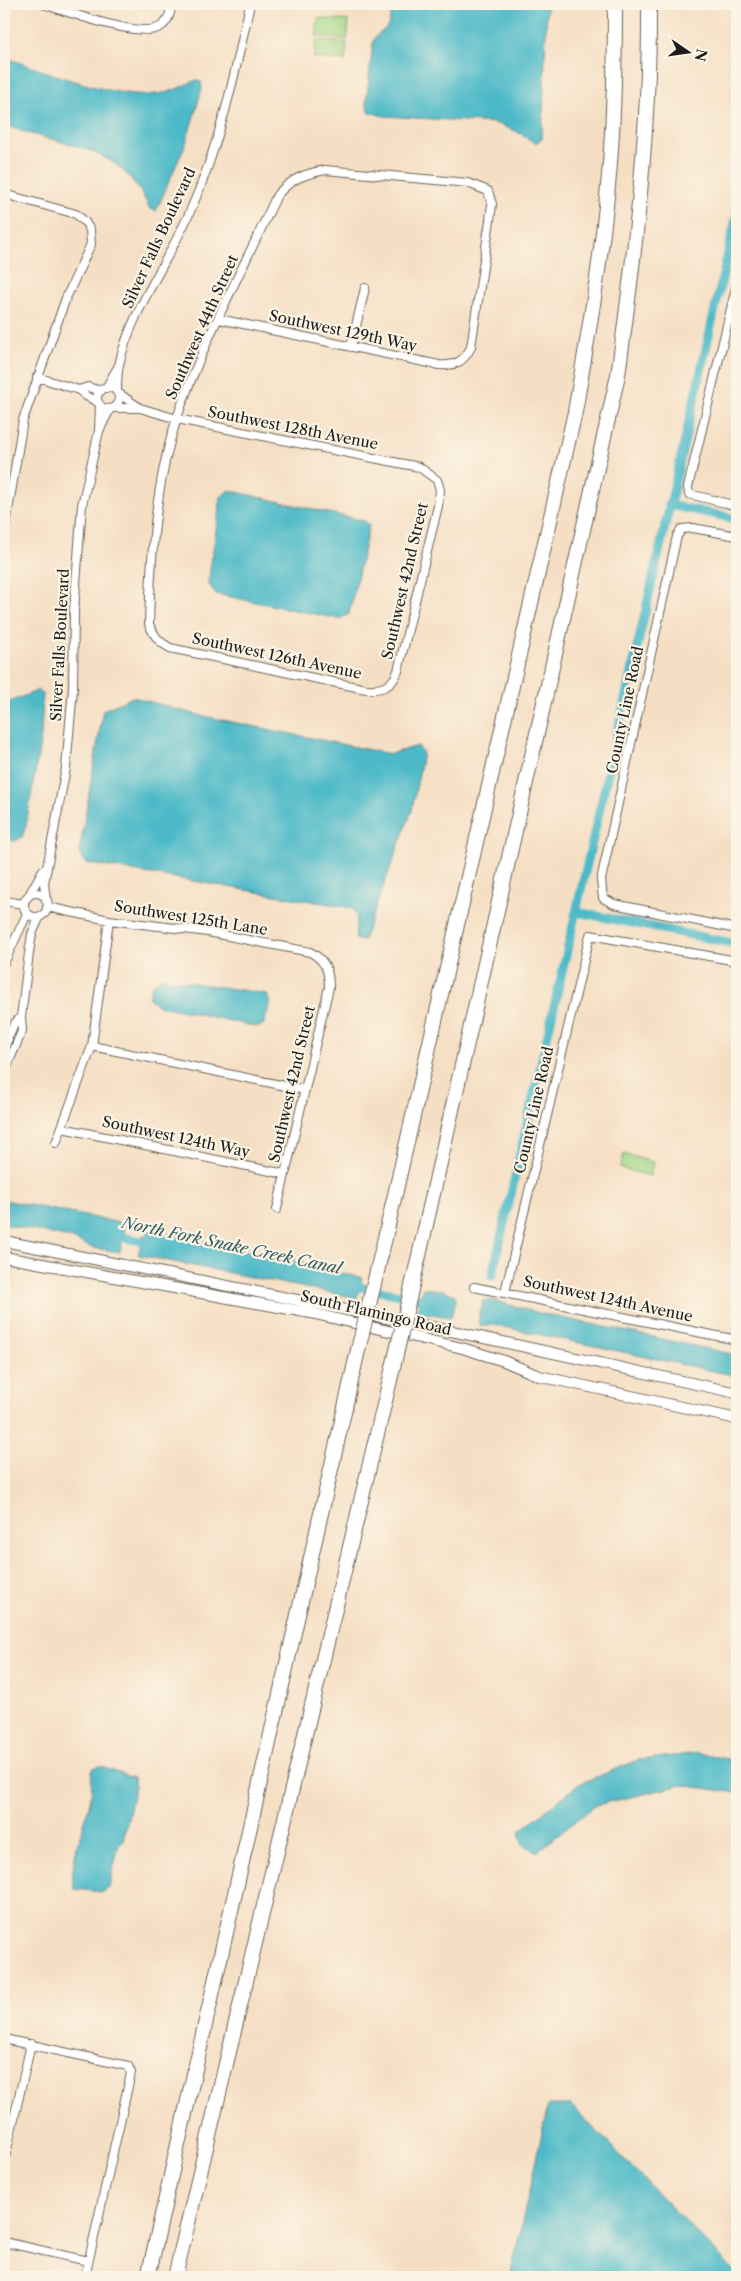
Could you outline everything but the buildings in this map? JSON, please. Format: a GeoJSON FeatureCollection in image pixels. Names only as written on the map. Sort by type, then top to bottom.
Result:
{"type":"FeatureCollection","features":[{"type":"Feature","properties":{"kind":"highway"},"geometry":{"type":"LineString","coordinates":[[148,2277],[358,1350],[575,412],[595,296],[608,185],[615,58],[615,4]]}},
{"type":"Feature","properties":{"kind":"highway"},"geometry":{"type":"LineString","coordinates":[[175,2277],[395,1359],[618,376],[634,260],[642,172],[649,4]]}},
{"type":"Feature","properties":{"kind":"main road","name":"South Flamingo Road"},"geometry":{"type":"LineString","coordinates":[[4,1242],[461,1333],[737,1394]]}},
{"type":"Feature","properties":{"kind":"main road","name":"South Flamingo Road"},"geometry":{"type":"LineString","coordinates":[[4,1257],[311,1313],[462,1348],[504,1361],[539,1376],[737,1419]]}},
{"type":"Feature","properties":{"kind":"street"},"geometry":{"type":"LineString","coordinates":[[43,4],[104,23],[149,32],[162,27],[170,17],[172,4]]}},
{"type":"Feature","properties":{"kind":"street","name":"Silver Falls Boulevard"},"geometry":{"type":"LineString","coordinates":[[47,904],[43,892],[47,861],[66,768],[73,689],[74,610],[82,505],[99,431],[99,403],[103,390],[118,367],[143,304],[189,215],[214,150],[233,80],[250,4]]}},
{"type":"Feature","properties":{"kind":"street","name":"Southwest 44th Street"},"geometry":{"type":"LineString","coordinates":[[161,643],[154,636],[149,624],[152,544],[164,472],[177,418],[197,366],[277,195],[294,179],[325,170],[468,182],[488,191],[492,204],[471,347],[461,361]]}},
{"type":"Feature","properties":{"kind":"street"},"geometry":{"type":"LineString","coordinates":[[4,194],[76,214],[85,222],[90,230],[91,244],[66,298],[23,420],[4,535]]}},
{"type":"Feature","properties":{"kind":"street"},"geometry":{"type":"LineString","coordinates":[[737,284],[688,487],[689,494],[737,506]]}},
{"type":"Feature","properties":{"kind":"street"},"geometry":{"type":"LineString","coordinates":[[352,347],[365,288]]}},
{"type":"Feature","properties":{"kind":"street","name":"Southwest 129th Way"},"geometry":{"type":"LineString","coordinates":[[219,319],[439,365],[452,366],[461,361]]}},
{"type":"Feature","properties":{"kind":"street","name":"Silver Falls Boulevard"},"geometry":{"type":"LineString","coordinates":[[99,431],[112,408],[118,403],[118,367]]}},
{"type":"Feature","properties":{"kind":"street"},"geometry":{"type":"LineString","coordinates":[[37,377],[80,390],[86,396],[112,408]]}},
{"type":"Feature","properties":{"kind":"street","name":"Southwest 128th Avenue"},"geometry":{"type":"LineString","coordinates":[[80,390],[88,387],[118,393],[140,408]]}},
{"type":"Feature","properties":{"kind":"street","name":"Southwest 128th Avenue"},"geometry":{"type":"LineString","coordinates":[[112,408],[140,408],[177,418],[419,468],[437,480]]}},
{"type":"Feature","properties":{"kind":"street","name":"Southwest 42nd Street"},"geometry":{"type":"LineString","coordinates":[[388,686],[394,680],[398,671],[438,506],[440,490],[437,480]]}},
{"type":"Feature","properties":{"kind":"street","name":"County Line Road"},"geometry":{"type":"LineString","coordinates":[[737,536],[693,528],[682,529],[677,536],[601,880],[603,898],[614,904],[737,929]]}},
{"type":"Feature","properties":{"kind":"street","name":"Southwest 126th Avenue"},"geometry":{"type":"LineString","coordinates":[[161,643],[170,648],[366,688],[378,689],[388,686]]}},
{"type":"Feature","properties":{"kind":"street","name":"Silver Falls Boulevard"},"geometry":{"type":"LineString","coordinates":[[26,901],[47,861]]}},
{"type":"Feature","properties":{"kind":"street"},"geometry":{"type":"LineString","coordinates":[[4,901],[26,901],[38,894],[47,904],[32,934],[21,1018],[22,1031],[4,1073]]}},
{"type":"Feature","properties":{"kind":"street"},"geometry":{"type":"LineString","coordinates":[[4,963],[27,914],[26,901]]}},
{"type":"Feature","properties":{"kind":"street","name":"Southwest 125th Lane"},"geometry":{"type":"LineString","coordinates":[[47,904],[109,920],[208,932],[310,952],[319,957],[326,965]]}},
{"type":"Feature","properties":{"kind":"street"},"geometry":{"type":"LineString","coordinates":[[27,914],[33,917],[40,916]]}},
{"type":"Feature","properties":{"kind":"street"},"geometry":{"type":"LineString","coordinates":[[56,1142],[92,1046],[109,920]]}},
{"type":"Feature","properties":{"kind":"street","name":"County Line Road"},"geometry":{"type":"LineString","coordinates":[[505,1292],[590,935],[737,961]]}},
{"type":"Feature","properties":{"kind":"street","name":"Southwest 42nd Street"},"geometry":{"type":"LineString","coordinates":[[277,1209],[329,987],[329,975],[326,965]]}},
{"type":"Feature","properties":{"kind":"street"},"geometry":{"type":"LineString","coordinates":[[4,1048],[14,1024],[21,1018]]}},
{"type":"Feature","properties":{"kind":"street"},"geometry":{"type":"LineString","coordinates":[[92,1046],[305,1090]]}},
{"type":"Feature","properties":{"kind":"street","name":"Southwest 124th Way"},"geometry":{"type":"LineString","coordinates":[[62,1128],[285,1174]]}},
{"type":"Feature","properties":{"kind":"street","name":"Southwest 124th Avenue"},"geometry":{"type":"LineString","coordinates":[[474,1287],[737,1340]]}},
{"type":"Feature","properties":{"kind":"street"},"geometry":{"type":"LineString","coordinates":[[4,2039],[128,2066],[132,2073],[84,2277]]}},
{"type":"Feature","properties":{"kind":"street"},"geometry":{"type":"LineString","coordinates":[[4,2162],[30,2044]]}},
{"type":"Feature","properties":{"kind":"street"},"geometry":{"type":"LineString","coordinates":[[4,2242],[88,2261]]}},
{"type":"Feature","properties":{"kind":"green space"},"geometry":{"type":"Polygon","coordinates":[[[318,18],[349,21],[347,40],[316,36],[318,18]]]}},
{"type":"Feature","properties":{"kind":"green space"},"geometry":{"type":"Polygon","coordinates":[[[316,40],[347,43],[345,61],[314,58],[316,40]]]}},
{"type":"Feature","properties":{"kind":"green space"},"geometry":{"type":"Polygon","coordinates":[[[624,1154],[653,1162],[650,1176],[620,1168],[624,1154]]]}},
{"type":"Feature","properties":{"kind":"water"},"geometry":{"type":"Polygon","coordinates":[[[392,4],[547,4],[542,139],[535,143],[516,131],[495,123],[384,116],[370,112],[366,104],[373,43],[376,36],[388,26],[392,4]]]}},
{"type":"Feature","properties":{"kind":"water"},"geometry":{"type":"Polygon","coordinates":[[[4,57],[85,84],[130,94],[150,95],[168,92],[196,80],[201,82],[202,89],[186,143],[156,211],[150,209],[137,187],[122,170],[106,158],[88,150],[4,125],[4,57]]]}},
{"type":"Feature","properties":{"kind":"water"},"geometry":{"type":"Polygon","coordinates":[[[228,490],[365,521],[369,526],[349,614],[339,619],[216,594],[208,583],[221,497],[228,490]]]}},
{"type":"Feature","properties":{"kind":"water"},"geometry":{"type":"Polygon","coordinates":[[[39,690],[43,693],[41,737],[26,826],[22,837],[15,841],[4,839],[4,704],[39,690]]]}},
{"type":"Feature","properties":{"kind":"water"},"geometry":{"type":"Polygon","coordinates":[[[133,697],[198,715],[390,754],[418,746],[423,753],[412,810],[363,941],[355,939],[357,917],[352,908],[86,863],[79,853],[103,710],[133,697]]]}},
{"type":"Feature","properties":{"kind":"water"},"geometry":{"type":"Polygon","coordinates":[[[162,978],[267,994],[270,1003],[264,1024],[258,1027],[157,1005],[149,998],[152,985],[162,978]]]}},
{"type":"Feature","properties":{"kind":"water"},"geometry":{"type":"Polygon","coordinates":[[[4,1200],[126,1224],[120,1252],[93,1248],[70,1238],[4,1224],[4,1200]]]}},
{"type":"Feature","properties":{"kind":"water"},"geometry":{"type":"Polygon","coordinates":[[[148,1230],[299,1262],[362,1278],[357,1298],[138,1255],[143,1235],[147,1236],[148,1230]]]}},
{"type":"Feature","properties":{"kind":"water"},"geometry":{"type":"Polygon","coordinates":[[[423,1288],[443,1290],[455,1295],[456,1300],[451,1317],[417,1312],[423,1288]]]}},
{"type":"Feature","properties":{"kind":"water"},"geometry":{"type":"Polygon","coordinates":[[[492,1300],[540,1313],[737,1355],[737,1376],[494,1325],[481,1326],[478,1322],[483,1301],[492,1300]]]}},
{"type":"Feature","properties":{"kind":"water"},"geometry":{"type":"Polygon","coordinates":[[[698,1753],[737,1761],[737,1793],[682,1785],[596,1805],[537,1852],[522,1844],[519,1832],[579,1784],[638,1760],[698,1753]]]}},
{"type":"Feature","properties":{"kind":"water"},"geometry":{"type":"Polygon","coordinates":[[[99,1766],[133,1778],[135,1786],[123,1841],[119,1845],[109,1888],[103,1892],[74,1889],[73,1877],[75,1854],[91,1796],[92,1771],[93,1768],[99,1766]]]}},
{"type":"Feature","properties":{"kind":"water"},"geometry":{"type":"Polygon","coordinates":[[[548,2105],[571,2105],[737,2274],[737,2277],[510,2277],[548,2105]]]}},
{"type":"Feature","properties":{"kind":"waterway"},"geometry":{"type":"LineString","coordinates":[[492,1276],[737,214]]}},
{"type":"Feature","properties":{"kind":"waterway"},"geometry":{"type":"LineString","coordinates":[[669,505],[737,519]]}},
{"type":"Feature","properties":{"kind":"waterway"},"geometry":{"type":"LineString","coordinates":[[577,912],[737,944]]}},
{"type":"Feature","properties":{"kind":"waterway","name":"North Fork Snake Creek Canal"},"geometry":{"type":"LineString","coordinates":[[112,1235],[151,1243]]}},
{"type":"Feature","properties":{"kind":"waterway","name":"North Fork Snake Creek Canal"},"geometry":{"type":"LineString","coordinates":[[350,1285],[430,1301]]}}]}
